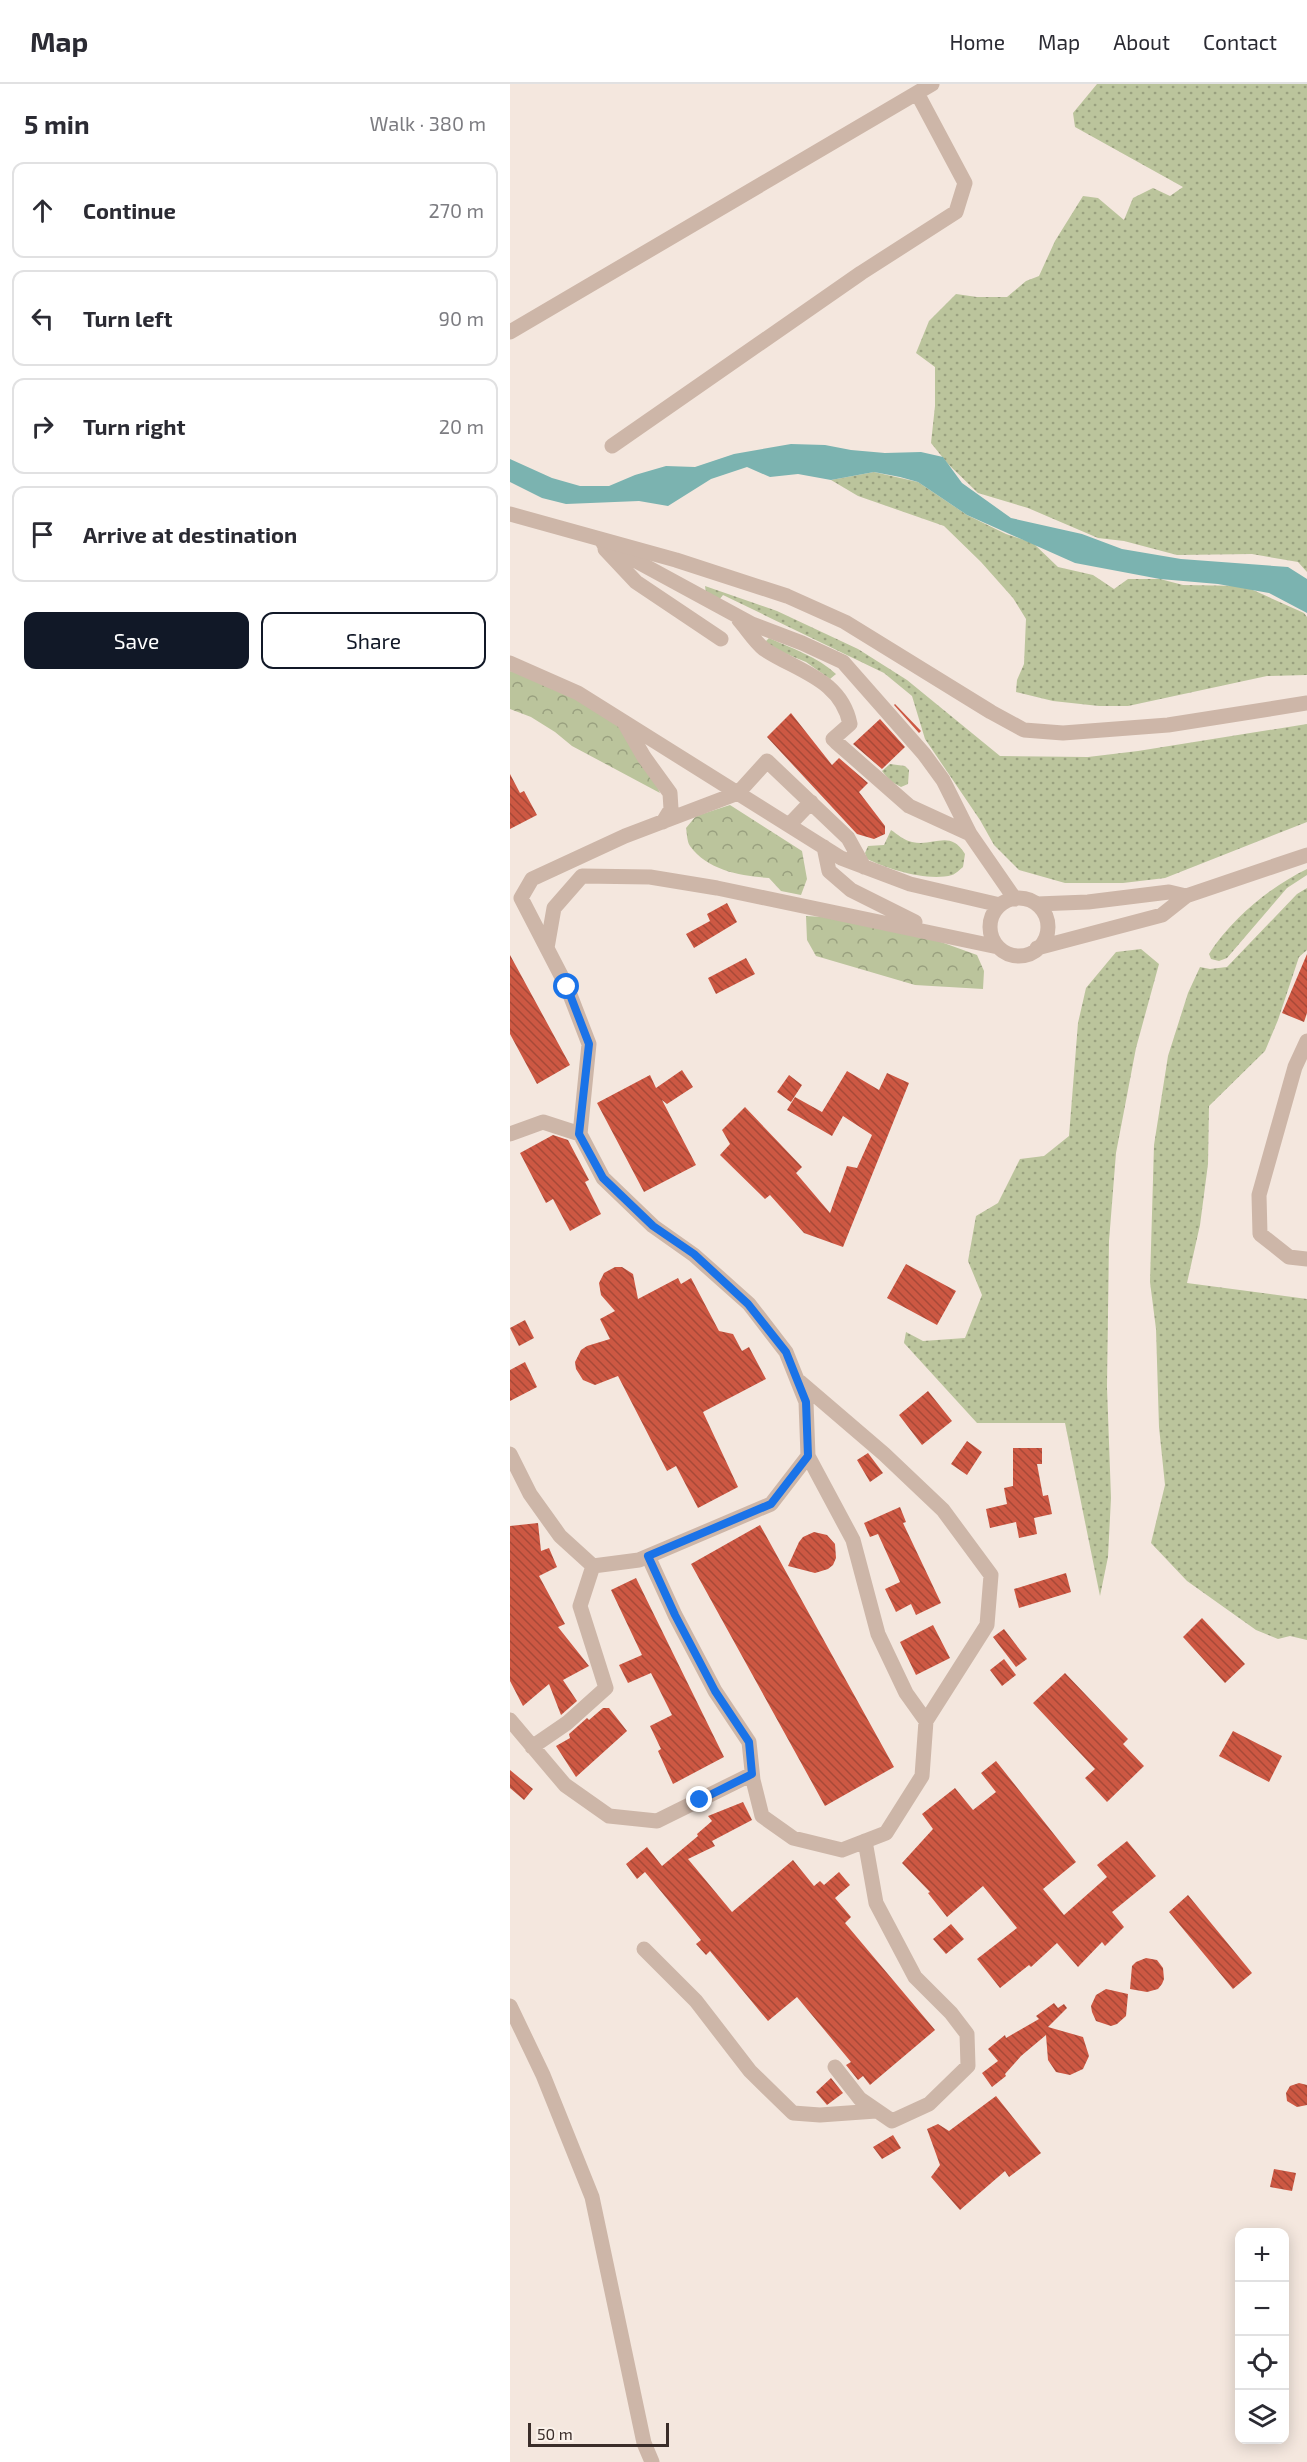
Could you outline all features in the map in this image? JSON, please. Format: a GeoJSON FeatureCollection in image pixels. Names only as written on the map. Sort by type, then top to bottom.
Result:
{"type":"FeatureCollection","features":[{"type":"Feature","properties":{"kind":"street"},"geometry":{"type":"LineString","coordinates":[[510,332],[932,84]]}},
{"type":"Feature","properties":{"kind":"street"},"geometry":{"type":"LineString","coordinates":[[612,446],[861,273],[956,212],[965,183],[917,93]]}},
{"type":"Feature","properties":{"kind":"street"},"geometry":{"type":"LineString","coordinates":[[510,514],[676,560],[796,600],[845,622],[1024,730],[1063,733],[1168,725],[1307,703]]}},
{"type":"Feature","properties":{"kind":"street"},"geometry":{"type":"LineString","coordinates":[[595,539],[752,624],[843,662],[944,780],[970,834],[1015,899]]}},
{"type":"Feature","properties":{"kind":"street"},"geometry":{"type":"LineString","coordinates":[[595,539],[636,582],[720,639]]}},
{"type":"Feature","properties":{"kind":"street"},"geometry":{"type":"LineString","coordinates":[[734,613],[762,647],[830,687],[847,708],[850,724],[833,739],[909,806],[970,834]]}},
{"type":"Feature","properties":{"kind":"street"},"geometry":{"type":"LineString","coordinates":[[510,663],[578,693],[842,858],[910,884],[1000,905],[1015,899],[1029,900],[1037,904],[1043,911],[1047,929],[1045,938],[1037,948]]}},
{"type":"Feature","properties":{"kind":"street"},"geometry":{"type":"LineString","coordinates":[[624,722],[644,757],[670,793],[671,809],[663,822]]}},
{"type":"Feature","properties":{"kind":"street"},"geometry":{"type":"LineString","coordinates":[[864,867],[848,838],[767,761],[738,793],[598,848],[532,879],[521,898],[567,987],[589,1044],[579,1134],[603,1178],[653,1226],[694,1254],[748,1304],[786,1352],[806,1402],[808,1456],[853,1540],[878,1634],[906,1693],[926,1720]]}},
{"type":"Feature","properties":{"kind":"street"},"geometry":{"type":"LineString","coordinates":[[790,824],[811,801]]}},
{"type":"Feature","properties":{"kind":"street"},"geometry":{"type":"LineString","coordinates":[[824,847],[839,829]]}},
{"type":"Feature","properties":{"kind":"street"},"geometry":{"type":"LineString","coordinates":[[824,847],[829,871],[850,890],[920,925],[965,939]]}},
{"type":"Feature","properties":{"kind":"street"},"geometry":{"type":"LineString","coordinates":[[547,948],[554,908],[582,876],[650,877],[673,881],[965,939],[998,946],[1014,955],[1024,955],[1037,948],[1162,915],[1186,896],[1307,855]]}},
{"type":"Feature","properties":{"kind":"street"},"geometry":{"type":"LineString","coordinates":[[1037,904],[1088,902],[1169,892],[1186,896]]}},
{"type":"Feature","properties":{"kind":"street"},"geometry":{"type":"LineString","coordinates":[[998,946],[990,929],[991,920],[1000,905]]}},
{"type":"Feature","properties":{"kind":"street"},"geometry":{"type":"LineString","coordinates":[[1307,1041],[1295,1067],[1259,1195],[1260,1234],[1289,1257],[1307,1260]]}},
{"type":"Feature","properties":{"kind":"street"},"geometry":{"type":"LineString","coordinates":[[510,1134],[543,1122],[579,1134]]}},
{"type":"Feature","properties":{"kind":"street"},"geometry":{"type":"LineString","coordinates":[[648,1556],[675,1615],[715,1691],[749,1742],[752,1774],[762,1816],[794,1838],[842,1850],[886,1833],[922,1776],[926,1720],[987,1625],[991,1575],[943,1510],[884,1454],[798,1380]]}},
{"type":"Feature","properties":{"kind":"street"},"geometry":{"type":"LineString","coordinates":[[510,1454],[530,1494],[560,1536],[593,1566],[639,1560],[771,1504],[808,1456]]}},
{"type":"Feature","properties":{"kind":"street"},"geometry":{"type":"LineString","coordinates":[[532,1747],[567,1723],[606,1688],[580,1606],[593,1566]]}},
{"type":"Feature","properties":{"kind":"street"},"geometry":{"type":"LineString","coordinates":[[510,1720],[565,1785],[609,1816],[657,1821],[752,1774]]}},
{"type":"Feature","properties":{"kind":"street"},"geometry":{"type":"LineString","coordinates":[[835,2067],[860,2099],[892,2121],[929,2104],[969,2066],[966,2034],[951,2013],[915,1977],[876,1903],[865,1841]]}},
{"type":"Feature","properties":{"kind":"street"},"geometry":{"type":"LineString","coordinates":[[644,1949],[696,2001],[750,2071],[793,2113],[820,2115],[876,2111]]}},
{"type":"Feature","properties":{"kind":"street"},"geometry":{"type":"LineString","coordinates":[[510,2006],[543,2075],[592,2197],[644,2442],[652,2462]]}},
{"type":"Feature","properties":{"kind":"green space"},"geometry":{"type":"Polygon","coordinates":[[[1097,84],[1307,84],[1307,572],[1298,562],[1252,554],[1177,555],[1124,541],[1098,538],[1028,508],[978,493],[948,464],[931,443],[935,406],[935,367],[916,353],[929,321],[956,294],[1007,297],[1026,281],[1039,276],[1055,241],[1083,196],[1098,198],[1124,220],[1133,198],[1153,188],[1170,196],[1183,187],[1075,127],[1073,113],[1097,84]]]}},
{"type":"Feature","properties":{"kind":"green space"},"geometry":{"type":"Polygon","coordinates":[[[874,472],[918,482],[967,515],[1006,534],[1033,543],[1058,567],[1093,575],[1114,589],[1128,579],[1160,579],[1183,585],[1244,586],[1304,613],[1307,617],[1307,675],[1267,676],[1128,706],[1099,706],[1053,701],[1016,692],[1017,680],[1024,664],[1026,619],[1013,598],[981,562],[944,526],[858,496],[831,480],[874,472]]]}},
{"type":"Feature","properties":{"kind":"green space"},"geometry":{"type":"Polygon","coordinates":[[[705,586],[777,611],[858,649],[907,680],[1000,756],[1088,757],[1307,724],[1307,822],[1165,878],[1123,883],[1065,883],[1019,870],[994,845],[980,820],[925,739],[912,696],[884,673],[723,595],[719,600],[706,593],[705,586]]]}},
{"type":"Feature","properties":{"kind":"green space"},"geometry":{"type":"Polygon","coordinates":[[[769,638],[813,658],[836,674],[830,679],[806,662],[767,646],[766,641],[769,638]]]}},
{"type":"Feature","properties":{"kind":"green space"},"geometry":{"type":"Polygon","coordinates":[[[510,671],[565,693],[615,722],[653,778],[660,793],[572,746],[531,717],[510,709],[510,671]]]}},
{"type":"Feature","properties":{"kind":"green space"},"geometry":{"type":"Polygon","coordinates":[[[890,764],[905,766],[909,770],[908,784],[901,787],[890,781],[882,771],[890,764]]]}},
{"type":"Feature","properties":{"kind":"green space"},"geometry":{"type":"Polygon","coordinates":[[[730,805],[802,851],[807,879],[801,895],[781,891],[769,878],[737,874],[716,867],[697,854],[690,846],[686,828],[696,816],[730,805]]]}},
{"type":"Feature","properties":{"kind":"green space"},"geometry":{"type":"Polygon","coordinates":[[[891,830],[912,842],[941,840],[953,842],[965,854],[963,867],[952,875],[920,876],[886,867],[867,859],[865,853],[868,846],[884,845],[891,830]]]}},
{"type":"Feature","properties":{"kind":"green space"},"geometry":{"type":"Polygon","coordinates":[[[1307,869],[1307,875],[1287,888],[1227,958],[1219,961],[1211,959],[1209,954],[1240,916],[1266,894],[1307,869]]]}},
{"type":"Feature","properties":{"kind":"green space"},"geometry":{"type":"Polygon","coordinates":[[[1307,888],[1307,950],[1299,957],[1265,1051],[1209,1106],[1208,1164],[1200,1225],[1187,1283],[1307,1299],[1307,1640],[1290,1636],[1278,1639],[1256,1630],[1187,1581],[1151,1543],[1165,1485],[1159,1427],[1156,1329],[1150,1282],[1154,1145],[1168,1056],[1188,993],[1200,967],[1210,969],[1227,967],[1297,894],[1307,888]]]}},
{"type":"Feature","properties":{"kind":"green space"},"geometry":{"type":"Polygon","coordinates":[[[806,916],[839,918],[905,929],[977,955],[984,971],[983,989],[915,985],[816,956],[807,940],[806,916]]]}},
{"type":"Feature","properties":{"kind":"green space"},"geometry":{"type":"Polygon","coordinates":[[[1141,949],[1159,964],[1136,1048],[1116,1153],[1109,1241],[1107,1387],[1111,1498],[1108,1557],[1100,1596],[1065,1423],[977,1423],[904,1343],[906,1332],[923,1341],[965,1338],[982,1295],[968,1261],[976,1216],[998,1203],[1020,1159],[1044,1156],[1069,1136],[1078,1023],[1086,988],[1116,952],[1141,949]]]}},
{"type":"Feature","properties":{"kind":"water"},"geometry":{"type":"Polygon","coordinates":[[[791,444],[825,445],[885,453],[921,452],[943,457],[962,483],[1011,518],[1082,534],[1122,549],[1181,559],[1288,567],[1307,579],[1307,613],[1269,593],[1218,584],[1160,579],[1075,563],[967,515],[918,482],[874,472],[831,480],[798,474],[770,477],[747,467],[711,479],[668,506],[639,501],[566,504],[542,498],[510,482],[510,459],[552,478],[580,486],[609,486],[666,466],[695,467],[734,454],[791,444]]]}},
{"type":"Feature","properties":{"kind":"building"},"geometry":{"type":"Polygon","coordinates":[[[894,705],[921,731],[919,733],[894,705]]]}},
{"type":"Feature","properties":{"kind":"building"},"geometry":{"type":"Polygon","coordinates":[[[791,713],[832,765],[839,758],[868,783],[859,792],[885,826],[885,834],[874,839],[857,834],[767,737],[791,713]]]}},
{"type":"Feature","properties":{"kind":"building"},"geometry":{"type":"Polygon","coordinates":[[[880,719],[905,747],[882,769],[853,744],[880,719]]]}},
{"type":"Feature","properties":{"kind":"building"},"geometry":{"type":"Polygon","coordinates":[[[510,774],[520,793],[524,791],[537,815],[510,829],[510,774]]]}},
{"type":"Feature","properties":{"kind":"building"},"geometry":{"type":"Polygon","coordinates":[[[727,903],[737,922],[694,948],[686,934],[710,921],[707,914],[727,903]]]}},
{"type":"Feature","properties":{"kind":"building"},"geometry":{"type":"Polygon","coordinates":[[[1307,954],[1307,1013],[1304,1022],[1282,1013],[1307,954]]]}},
{"type":"Feature","properties":{"kind":"building"},"geometry":{"type":"Polygon","coordinates":[[[510,955],[570,1065],[537,1084],[510,1034],[510,955]]]}},
{"type":"Feature","properties":{"kind":"building"},"geometry":{"type":"Polygon","coordinates":[[[746,958],[755,974],[716,994],[708,978],[746,958]]]}},
{"type":"Feature","properties":{"kind":"building"},"geometry":{"type":"Polygon","coordinates":[[[682,1070],[693,1087],[667,1104],[662,1100],[696,1165],[644,1192],[597,1103],[650,1075],[656,1088],[682,1070]]]}},
{"type":"Feature","properties":{"kind":"building"},"geometry":{"type":"Polygon","coordinates":[[[847,1071],[879,1090],[887,1073],[909,1083],[843,1247],[804,1233],[770,1195],[765,1199],[720,1155],[730,1144],[722,1130],[745,1107],[802,1167],[796,1173],[830,1213],[847,1166],[857,1168],[872,1135],[843,1116],[832,1136],[787,1110],[795,1097],[822,1112],[847,1071]]]}},
{"type":"Feature","properties":{"kind":"building"},"geometry":{"type":"Polygon","coordinates":[[[789,1075],[802,1085],[791,1102],[777,1092],[789,1075]]]}},
{"type":"Feature","properties":{"kind":"building"},"geometry":{"type":"Polygon","coordinates":[[[553,1135],[568,1140],[589,1180],[585,1182],[601,1214],[570,1231],[553,1199],[546,1203],[520,1153],[553,1135]]]}},
{"type":"Feature","properties":{"kind":"building"},"geometry":{"type":"Polygon","coordinates":[[[906,1264],[956,1291],[937,1325],[887,1298],[906,1264]]]}},
{"type":"Feature","properties":{"kind":"building"},"geometry":{"type":"Polygon","coordinates":[[[615,1267],[622,1267],[633,1274],[638,1299],[678,1278],[681,1284],[691,1278],[719,1331],[733,1334],[742,1351],[749,1347],[766,1379],[703,1412],[738,1487],[698,1508],[676,1466],[667,1471],[618,1376],[595,1385],[583,1380],[576,1369],[575,1362],[581,1350],[610,1339],[600,1319],[615,1311],[601,1295],[599,1283],[604,1273],[615,1267]]]}},
{"type":"Feature","properties":{"kind":"building"},"geometry":{"type":"Polygon","coordinates":[[[525,1320],[534,1338],[519,1346],[510,1328],[525,1320]]]}},
{"type":"Feature","properties":{"kind":"building"},"geometry":{"type":"Polygon","coordinates":[[[525,1362],[537,1387],[510,1401],[510,1370],[525,1362]]]}},
{"type":"Feature","properties":{"kind":"building"},"geometry":{"type":"Polygon","coordinates":[[[928,1391],[952,1421],[922,1445],[899,1415],[928,1391]]]}},
{"type":"Feature","properties":{"kind":"building"},"geometry":{"type":"Polygon","coordinates":[[[967,1441],[982,1452],[967,1475],[951,1464],[967,1441]]]}},
{"type":"Feature","properties":{"kind":"building"},"geometry":{"type":"Polygon","coordinates":[[[1013,1448],[1042,1448],[1042,1464],[1037,1464],[1043,1496],[1048,1495],[1052,1514],[1034,1518],[1037,1534],[1019,1538],[1016,1522],[990,1528],[986,1509],[1007,1504],[1004,1488],[1013,1486],[1013,1448]]]}},
{"type":"Feature","properties":{"kind":"building"},"geometry":{"type":"Polygon","coordinates":[[[868,1453],[883,1473],[870,1482],[857,1460],[868,1453]]]}},
{"type":"Feature","properties":{"kind":"building"},"geometry":{"type":"Polygon","coordinates":[[[900,1507],[906,1522],[903,1523],[941,1603],[916,1615],[911,1604],[896,1612],[885,1589],[900,1582],[878,1534],[870,1537],[864,1523],[900,1507]]]}},
{"type":"Feature","properties":{"kind":"building"},"geometry":{"type":"Polygon","coordinates":[[[538,1523],[541,1551],[549,1548],[557,1567],[539,1576],[565,1624],[558,1627],[589,1666],[563,1680],[577,1701],[561,1715],[549,1684],[523,1706],[510,1681],[510,1526],[538,1523]]]}},
{"type":"Feature","properties":{"kind":"building"},"geometry":{"type":"Polygon","coordinates":[[[760,1525],[894,1767],[825,1806],[691,1564],[760,1525]]]}},
{"type":"Feature","properties":{"kind":"building"},"geometry":{"type":"Polygon","coordinates":[[[814,1532],[827,1535],[835,1544],[836,1558],[833,1565],[815,1573],[788,1566],[799,1542],[803,1537],[814,1532]]]}},
{"type":"Feature","properties":{"kind":"building"},"geometry":{"type":"Polygon","coordinates":[[[1066,1573],[1071,1592],[1019,1608],[1014,1589],[1066,1573]]]}},
{"type":"Feature","properties":{"kind":"building"},"geometry":{"type":"Polygon","coordinates":[[[636,1578],[724,1757],[673,1784],[650,1726],[672,1715],[651,1673],[628,1683],[619,1665],[642,1655],[611,1590],[636,1578]]]}},
{"type":"Feature","properties":{"kind":"building"},"geometry":{"type":"Polygon","coordinates":[[[1202,1618],[1245,1664],[1225,1683],[1183,1637],[1202,1618]]]}},
{"type":"Feature","properties":{"kind":"building"},"geometry":{"type":"Polygon","coordinates":[[[933,1625],[950,1658],[916,1675],[900,1642],[933,1625]]]}},
{"type":"Feature","properties":{"kind":"building"},"geometry":{"type":"Polygon","coordinates":[[[1004,1629],[1027,1659],[1016,1667],[993,1637],[1004,1629]]]}},
{"type":"Feature","properties":{"kind":"building"},"geometry":{"type":"Polygon","coordinates":[[[1004,1659],[1016,1675],[1002,1686],[990,1670],[1004,1659]]]}},
{"type":"Feature","properties":{"kind":"building"},"geometry":{"type":"Polygon","coordinates":[[[1065,1673],[1128,1739],[1123,1744],[1144,1766],[1107,1802],[1085,1778],[1095,1769],[1033,1703],[1065,1673]]]}},
{"type":"Feature","properties":{"kind":"building"},"geometry":{"type":"Polygon","coordinates":[[[603,1708],[609,1708],[627,1731],[576,1777],[556,1746],[570,1738],[569,1734],[603,1708]]]}},
{"type":"Feature","properties":{"kind":"building"},"geometry":{"type":"Polygon","coordinates":[[[1233,1731],[1282,1756],[1269,1782],[1219,1756],[1233,1731]]]}},
{"type":"Feature","properties":{"kind":"building"},"geometry":{"type":"Polygon","coordinates":[[[996,1761],[1076,1862],[1043,1889],[1064,1915],[1107,1877],[1097,1865],[1127,1841],[1156,1876],[1112,1912],[1124,1927],[1105,1946],[1102,1942],[1078,1967],[1057,1943],[1031,1967],[1029,1965],[1000,1988],[977,1959],[1017,1928],[983,1886],[947,1917],[928,1893],[930,1892],[902,1863],[933,1829],[922,1814],[955,1788],[973,1810],[996,1792],[981,1773],[996,1761]]]}},
{"type":"Feature","properties":{"kind":"building"},"geometry":{"type":"Polygon","coordinates":[[[510,1770],[533,1789],[524,1800],[510,1788],[510,1770]]]}},
{"type":"Feature","properties":{"kind":"building"},"geometry":{"type":"Polygon","coordinates":[[[743,1802],[752,1820],[712,1841],[715,1846],[688,1859],[732,1912],[793,1860],[814,1886],[820,1881],[824,1885],[839,1872],[850,1885],[835,1898],[851,1917],[845,1923],[935,2030],[870,2085],[863,2076],[858,2080],[846,2065],[851,2062],[797,1997],[768,2021],[710,1951],[706,1955],[696,1944],[701,1940],[645,1872],[637,1879],[626,1864],[647,1847],[662,1866],[712,1821],[708,1816],[743,1802]]]}},
{"type":"Feature","properties":{"kind":"building"},"geometry":{"type":"Polygon","coordinates":[[[1188,1895],[1252,1973],[1233,1989],[1169,1912],[1188,1895]]]}},
{"type":"Feature","properties":{"kind":"building"},"geometry":{"type":"Polygon","coordinates":[[[951,1924],[964,1939],[946,1954],[933,1939],[951,1924]]]}},
{"type":"Feature","properties":{"kind":"building"},"geometry":{"type":"Polygon","coordinates":[[[1146,1958],[1157,1960],[1163,1968],[1162,1984],[1158,1989],[1147,1992],[1130,1989],[1132,1966],[1146,1958]]]}},
{"type":"Feature","properties":{"kind":"building"},"geometry":{"type":"Polygon","coordinates":[[[1106,1989],[1128,1994],[1126,2016],[1111,2026],[1096,2021],[1091,2006],[1096,1995],[1106,1989]]]}},
{"type":"Feature","properties":{"kind":"building"},"geometry":{"type":"Polygon","coordinates":[[[1054,2003],[1058,2008],[1064,2004],[1067,2008],[1048,2027],[1083,2037],[1089,2056],[1083,2069],[1070,2075],[1056,2072],[1048,2060],[1046,2035],[1021,2056],[1005,2074],[1006,2076],[992,2087],[982,2073],[998,2061],[988,2049],[1005,2035],[1006,2038],[1039,2019],[1036,2016],[1054,2003]]]}},
{"type":"Feature","properties":{"kind":"building"},"geometry":{"type":"Polygon","coordinates":[[[831,2078],[843,2093],[827,2105],[816,2092],[831,2078]]]}},
{"type":"Feature","properties":{"kind":"building"},"geometry":{"type":"Polygon","coordinates":[[[1299,2083],[1307,2085],[1307,2105],[1297,2107],[1287,2101],[1286,2093],[1290,2086],[1299,2083]]]}},
{"type":"Feature","properties":{"kind":"building"},"geometry":{"type":"Polygon","coordinates":[[[996,2096],[1041,2153],[1009,2177],[1005,2171],[960,2210],[931,2177],[940,2165],[927,2129],[938,2124],[949,2131],[996,2096]]]}},
{"type":"Feature","properties":{"kind":"building"},"geometry":{"type":"Polygon","coordinates":[[[893,2135],[901,2148],[882,2159],[873,2147],[893,2135]]]}},
{"type":"Feature","properties":{"kind":"building"},"geometry":{"type":"Polygon","coordinates":[[[1274,2169],[1296,2173],[1292,2191],[1270,2187],[1274,2169]]]}},
{"type":"Feature","properties":{"kind":"route"},"geometry":{"type":"LineString","coordinates":[[567,987],[589,1044],[579,1134],[603,1178],[653,1226],[694,1254],[748,1304],[786,1352],[806,1402],[808,1456],[771,1504],[648,1556],[675,1615],[715,1691],[749,1742],[752,1774],[700,1800]]}}]}
